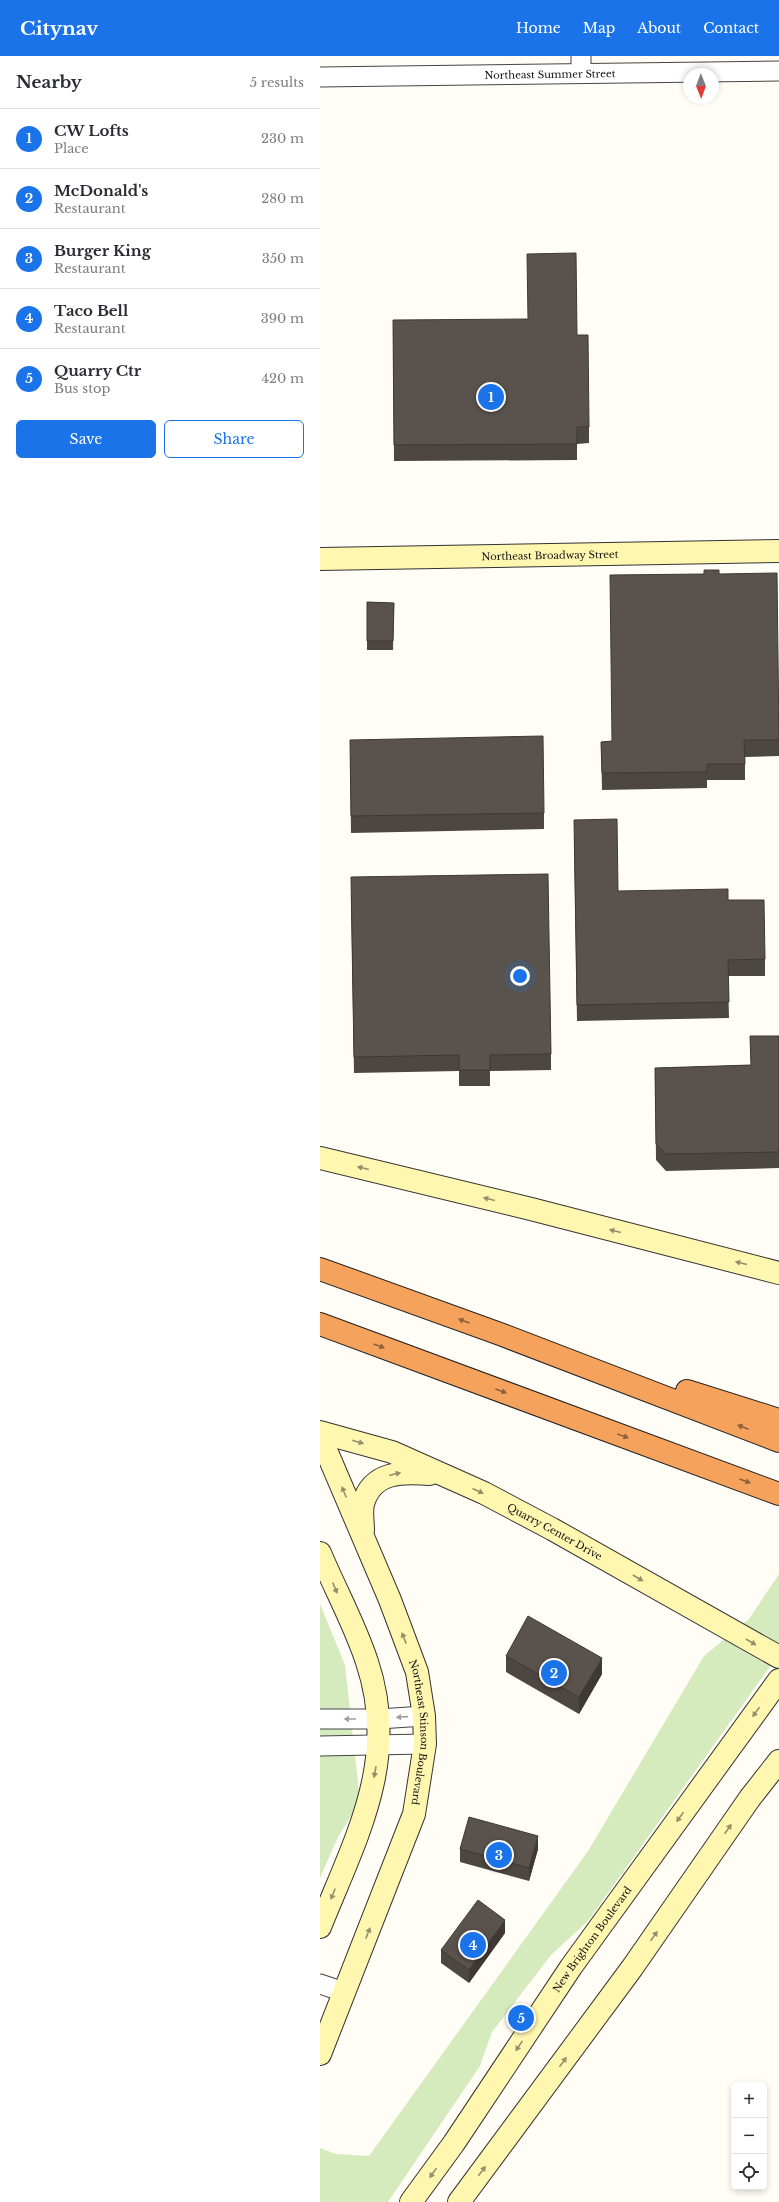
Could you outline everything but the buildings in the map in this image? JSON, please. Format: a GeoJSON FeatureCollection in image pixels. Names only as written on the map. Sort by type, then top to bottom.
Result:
{"type":"FeatureCollection","features":[{"type":"Feature","properties":{"kind":"highway"},"geometry":{"type":"LineString","coordinates":[[320,1269],[500,1334],[779,1441]]}},
{"type":"Feature","properties":{"kind":"highway"},"geometry":{"type":"LineString","coordinates":[[320,1324],[772,1491]]}},
{"type":"Feature","properties":{"kind":"highway"},"geometry":{"type":"LineString","coordinates":[[500,1334],[779,1420]]}},
{"type":"Feature","properties":{"kind":"main road","name":"Northeast Broadway Street"},"geometry":{"type":"LineString","coordinates":[[320,559],[779,551]]}},
{"type":"Feature","properties":{"kind":"main road"},"geometry":{"type":"LineString","coordinates":[[320,1158],[531,1209],[779,1273]]}},
{"type":"Feature","properties":{"kind":"main road","name":"Quarry Center Drive"},"geometry":{"type":"LineString","coordinates":[[320,1432],[392,1452],[518,1510],[779,1657]]}},
{"type":"Feature","properties":{"kind":"main road","name":"Northeast Stinson Boulevard"},"geometry":{"type":"LineString","coordinates":[[320,1436],[390,1600],[417,1672],[424,1716],[425,1744],[414,1814],[344,1992],[326,2024],[320,2054]]}},
{"type":"Feature","properties":{"kind":"main road"},"geometry":{"type":"LineString","coordinates":[[364,1539],[362,1506],[368,1492],[377,1482],[392,1474],[403,1472],[442,1474]]}},
{"type":"Feature","properties":{"kind":"main road"},"geometry":{"type":"LineString","coordinates":[[320,1553],[367,1661],[379,1719],[379,1746],[372,1785],[364,1817],[320,1927]]}},
{"type":"Feature","properties":{"kind":"main road","name":"New Brighton Boulevard"},"geometry":{"type":"LineString","coordinates":[[411,2202],[454,2143],[571,1967],[779,1680]]}},
{"type":"Feature","properties":{"kind":"main road"},"geometry":{"type":"LineString","coordinates":[[459,2202],[632,1968],[750,1798],[779,1761]]}},
{"type":"Feature","properties":{"kind":"street","name":"Northeast Summer Street"},"geometry":{"type":"LineString","coordinates":[[320,77],[581,65],[779,71]]}},
{"type":"Feature","properties":{"kind":"street"},"geometry":{"type":"LineString","coordinates":[[320,1719],[379,1719],[424,1716]]}},
{"type":"Feature","properties":{"kind":"street"},"geometry":{"type":"LineString","coordinates":[[320,1746],[425,1744]]}},
{"type":"Feature","properties":{"kind":"street"},"geometry":{"type":"LineString","coordinates":[[320,1984],[344,1992]]}},
{"type":"Feature","properties":{"kind":"green space"},"geometry":{"type":"Polygon","coordinates":[[[779,1574],[779,1654],[588,1921],[551,1955],[492,2032],[480,2066],[388,2202],[320,2202],[320,2148],[336,2154],[369,2156],[588,1851],[704,1656],[749,1619],[779,1574]]]}},
{"type":"Feature","properties":{"kind":"green space"},"geometry":{"type":"Polygon","coordinates":[[[320,1604],[345,1665],[359,1792],[354,1811],[338,1837],[320,1878],[320,1604]]]}},
{"type":"Feature","properties":{"kind":"place","name":"CW Lofts"},"geometry":{"type":"Point","coordinates":[491,397]}},
{"type":"Feature","properties":{"kind":"place","name":"McDonald's"},"geometry":{"type":"Point","coordinates":[554,1673]}},
{"type":"Feature","properties":{"kind":"place","name":"Burger King"},"geometry":{"type":"Point","coordinates":[499,1855]}},
{"type":"Feature","properties":{"kind":"place","name":"Taco Bell"},"geometry":{"type":"Point","coordinates":[473,1945]}},
{"type":"Feature","properties":{"kind":"place","name":"Quarry Ctr"},"geometry":{"type":"Point","coordinates":[521,2018]}}]}
